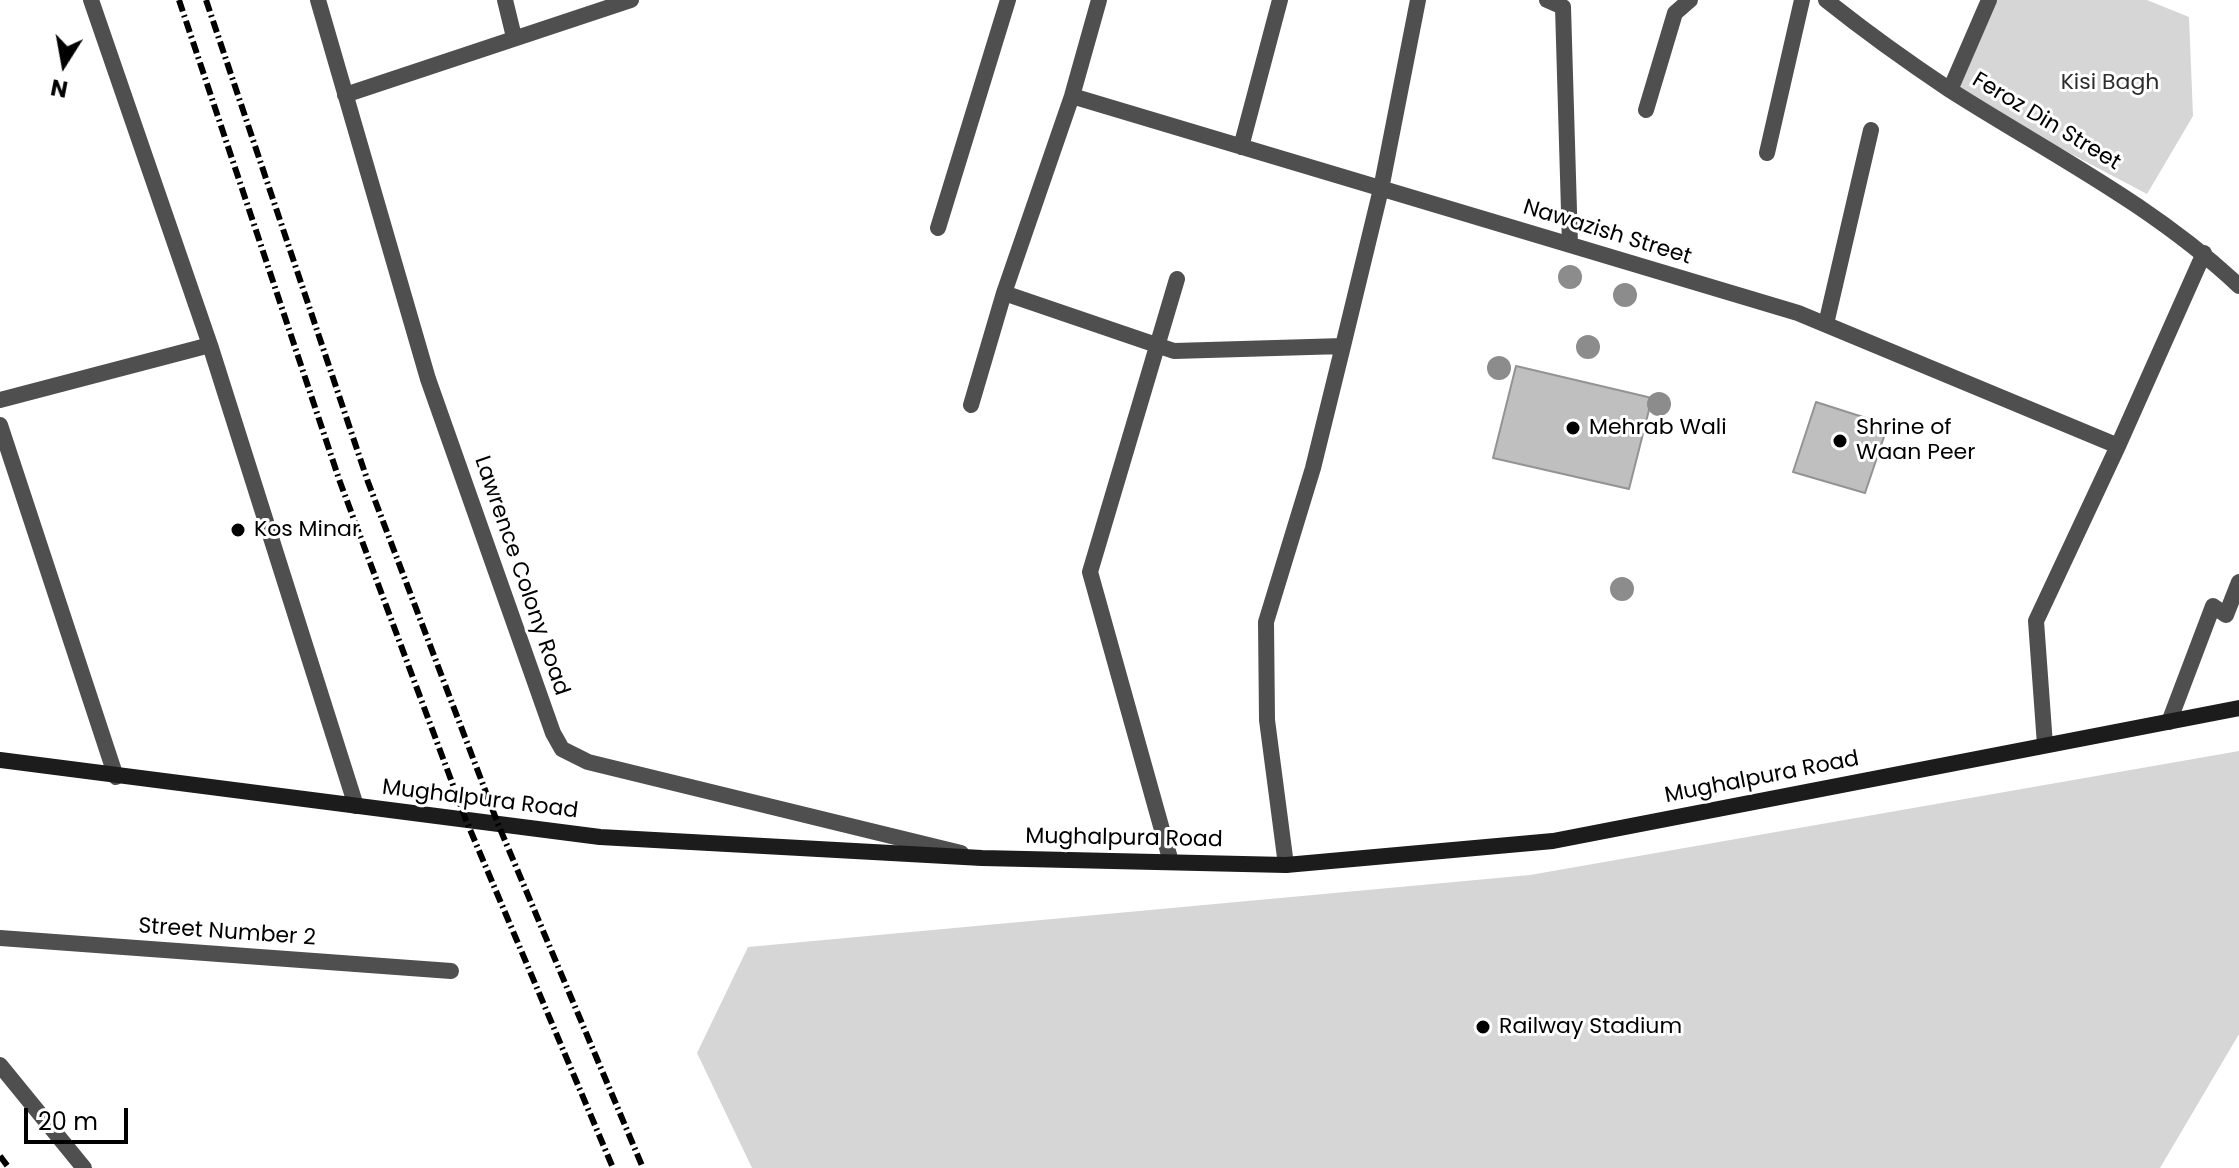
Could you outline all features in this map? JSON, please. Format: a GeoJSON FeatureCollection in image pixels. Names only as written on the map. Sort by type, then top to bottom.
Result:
{"type":"FeatureCollection","features":[{"type":"Feature","properties":{"kind":"main road","name":"Mughalpura Road"},"geometry":{"type":"LineString","coordinates":[[0,760],[600,837],[982,858],[1286,865],[1553,841],[2239,708]]}},
{"type":"Feature","properties":{"kind":"street"},"geometry":{"type":"LineString","coordinates":[[91,0],[210,345],[356,806]]}},
{"type":"Feature","properties":{"kind":"street","name":"Lawrence Colony Road"},"geometry":{"type":"LineString","coordinates":[[318,0],[428,379],[548,719],[562,749],[588,762],[982,858]]}},
{"type":"Feature","properties":{"kind":"street"},"geometry":{"type":"LineString","coordinates":[[505,0],[514,37]]}},
{"type":"Feature","properties":{"kind":"street"},"geometry":{"type":"LineString","coordinates":[[345,95],[631,0]]}},
{"type":"Feature","properties":{"kind":"street"},"geometry":{"type":"LineString","coordinates":[[938,228],[1008,0]]}},
{"type":"Feature","properties":{"kind":"street"},"geometry":{"type":"LineString","coordinates":[[971,405],[1004,293],[1072,96],[1099,0]]}},
{"type":"Feature","properties":{"kind":"street"},"geometry":{"type":"LineString","coordinates":[[1241,147],[1280,0]]}},
{"type":"Feature","properties":{"kind":"street"},"geometry":{"type":"LineString","coordinates":[[1286,865],[1267,720],[1266,622],[1313,468],[1343,346],[1381,189],[1418,0]]}},
{"type":"Feature","properties":{"kind":"street"},"geometry":{"type":"LineString","coordinates":[[1547,0],[1563,7],[1570,245]]}},
{"type":"Feature","properties":{"kind":"street"},"geometry":{"type":"LineString","coordinates":[[1646,110],[1675,13],[1690,0]]}},
{"type":"Feature","properties":{"kind":"street"},"geometry":{"type":"LineString","coordinates":[[1767,153],[1802,0]]}},
{"type":"Feature","properties":{"kind":"street","name":"Feroz Din Street"},"geometry":{"type":"LineString","coordinates":[[1826,0],[1950,90],[2138,205],[2204,253],[2239,286]]}},
{"type":"Feature","properties":{"kind":"street"},"geometry":{"type":"LineString","coordinates":[[1950,90],[1989,0]]}},
{"type":"Feature","properties":{"kind":"street","name":"Nawazish Street"},"geometry":{"type":"LineString","coordinates":[[1072,96],[1798,313],[2118,446]]}},
{"type":"Feature","properties":{"kind":"street"},"geometry":{"type":"LineString","coordinates":[[1826,324],[1871,130]]}},
{"type":"Feature","properties":{"kind":"street"},"geometry":{"type":"LineString","coordinates":[[2045,745],[2036,621],[2204,253]]}},
{"type":"Feature","properties":{"kind":"street"},"geometry":{"type":"LineString","coordinates":[[1171,862],[1090,572],[1177,279]]}},
{"type":"Feature","properties":{"kind":"street"},"geometry":{"type":"LineString","coordinates":[[1004,293],[1174,351],[1343,346]]}},
{"type":"Feature","properties":{"kind":"street"},"geometry":{"type":"LineString","coordinates":[[0,400],[210,345]]}},
{"type":"Feature","properties":{"kind":"street"},"geometry":{"type":"LineString","coordinates":[[0,425],[116,777]]}},
{"type":"Feature","properties":{"kind":"street"},"geometry":{"type":"LineString","coordinates":[[2169,722],[2213,606],[2226,615],[2239,582]]}},
{"type":"Feature","properties":{"kind":"street","name":"Street Number 2"},"geometry":{"type":"LineString","coordinates":[[0,938],[451,971]]}},
{"type":"Feature","properties":{"kind":"street"},"geometry":{"type":"LineString","coordinates":[[0,1065],[84,1168]]}},
{"type":"Feature","properties":{"kind":"green space","name":"Kisi Bagh"},"geometry":{"type":"Polygon","coordinates":[[[1989,0],[2147,0],[2189,17],[2193,116],[2147,194],[1950,90],[1989,0]]]}},
{"type":"Feature","properties":{"kind":"green space"},"geometry":{"type":"Polygon","coordinates":[[[2239,751],[2239,1034],[2160,1168],[752,1168],[697,1053],[748,947],[1530,875],[2239,751]]]}},
{"type":"Feature","properties":{"kind":"building","name":"Mehrab Wali"},"geometry":{"type":"Polygon","coordinates":[[[1516,366],[1652,398],[1629,489],[1493,458],[1516,366]]]}},
{"type":"Feature","properties":{"kind":"building"},"geometry":{"type":"Polygon","coordinates":[[[1816,402],[1888,425],[1865,493],[1793,472],[1816,402]]]}},
{"type":"Feature","properties":{"kind":"railway"},"geometry":{"type":"LineString","coordinates":[[179,0],[340,482],[466,820],[613,1168]]}},
{"type":"Feature","properties":{"kind":"railway"},"geometry":{"type":"LineString","coordinates":[[206,0],[368,482],[498,824],[643,1168]]}},
{"type":"Feature","properties":{"kind":"railway"},"geometry":{"type":"LineString","coordinates":[[0,1156],[9,1168]]}},
{"type":"Feature","properties":{"kind":"place","name":"Mehrab Wali"},"geometry":{"type":"Point","coordinates":[1573,428]}},
{"type":"Feature","properties":{"kind":"place","name":"Shrine of Waan Peer"},"geometry":{"type":"Point","coordinates":[1840,441]}},
{"type":"Feature","properties":{"kind":"place","name":"Kos Minar"},"geometry":{"type":"Point","coordinates":[238,530]}},
{"type":"Feature","properties":{"kind":"place","name":"Railway Stadium"},"geometry":{"type":"Point","coordinates":[1483,1027]}}]}
